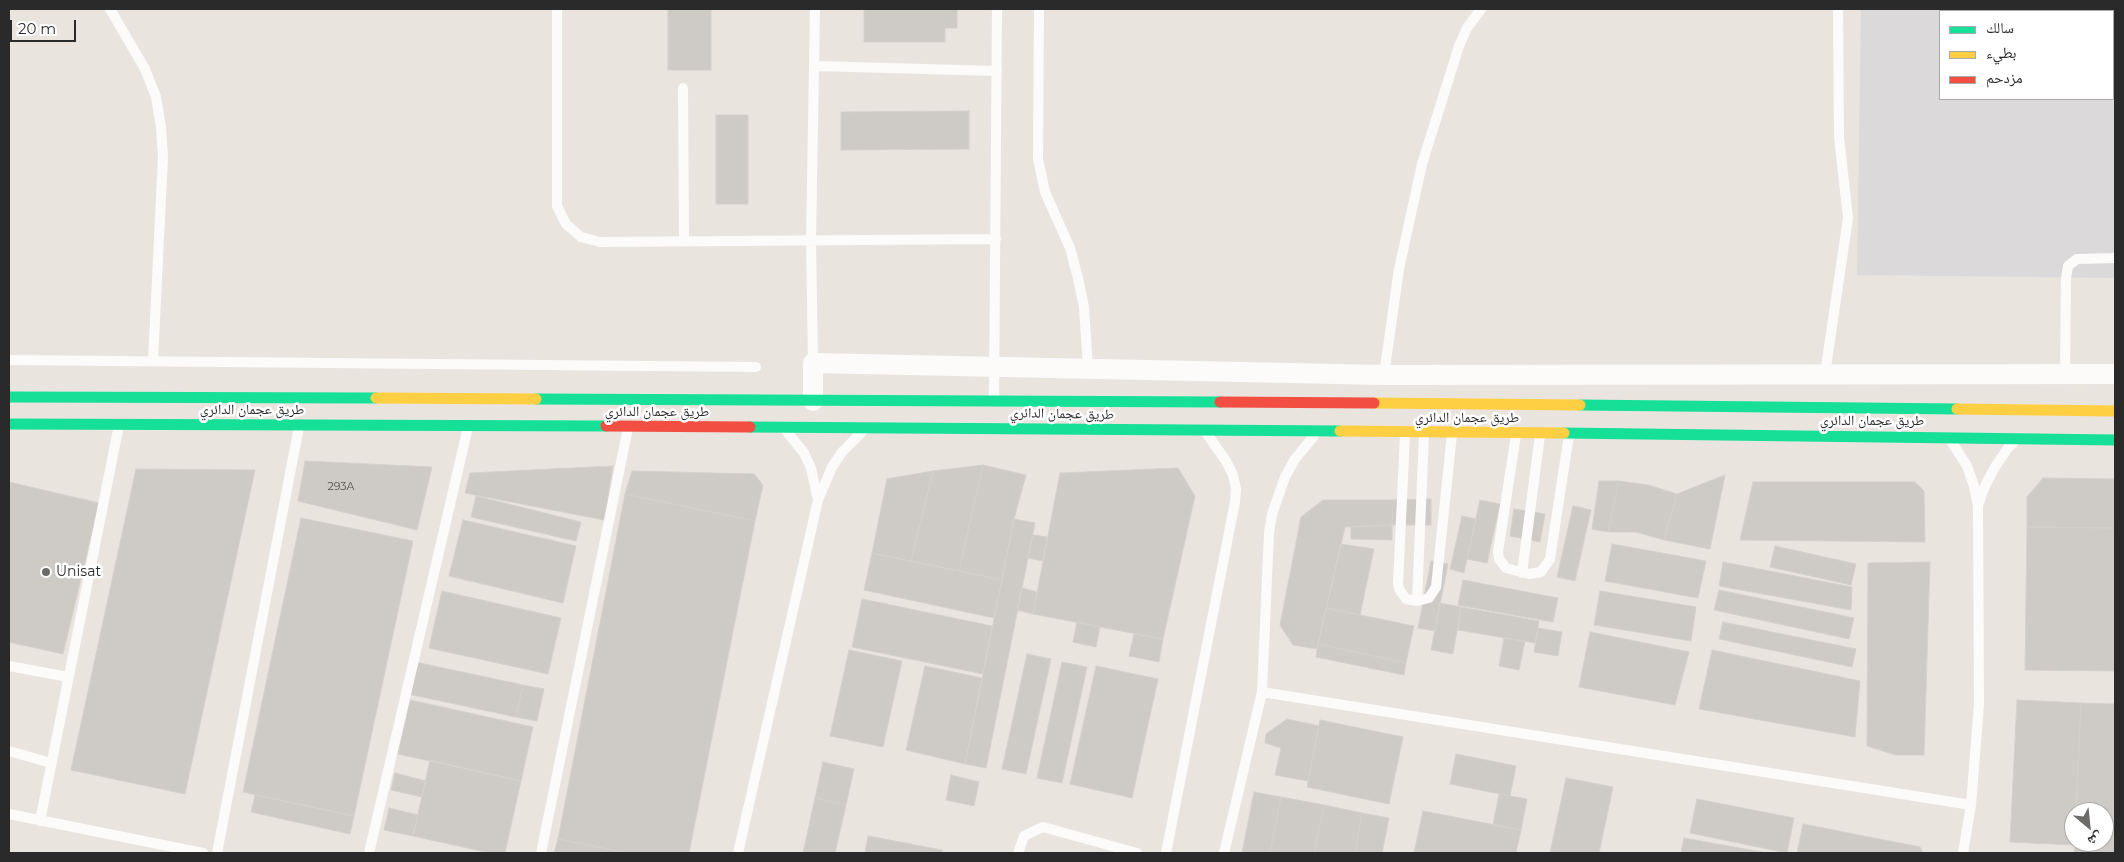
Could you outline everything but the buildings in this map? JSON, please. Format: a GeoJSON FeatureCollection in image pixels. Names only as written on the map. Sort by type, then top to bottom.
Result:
{"type":"FeatureCollection","features":[{"type":"Feature","properties":{"kind":"main road","name":"طريق عجمان الدائري"},"geometry":{"type":"LineString","coordinates":[[9,396],[994,401],[2115,411]]}},
{"type":"Feature","properties":{"kind":"main road","name":"طريق عجمان الدائري"},"geometry":{"type":"LineString","coordinates":[[9,424],[868,427],[2115,440]]}},
{"type":"Feature","properties":{"kind":"street"},"geometry":{"type":"LineString","coordinates":[[813,401],[813,363],[1384,375],[2115,374]]}},
{"type":"Feature","properties":{"kind":"lane"},"geometry":{"type":"LineString","coordinates":[[110,9],[145,69],[156,97],[161,127],[163,157],[153,361]]}},
{"type":"Feature","properties":{"kind":"lane"},"geometry":{"type":"LineString","coordinates":[[557,9],[557,206],[560,216],[573,231],[590,240],[600,242],[996,239]]}},
{"type":"Feature","properties":{"kind":"lane"},"geometry":{"type":"LineString","coordinates":[[813,363],[811,240],[815,9]]}},
{"type":"Feature","properties":{"kind":"lane"},"geometry":{"type":"LineString","coordinates":[[994,401],[997,9]]}},
{"type":"Feature","properties":{"kind":"lane"},"geometry":{"type":"LineString","coordinates":[[1039,9],[1038,159],[1045,192],[1062,227],[1078,278],[1085,315],[1088,368]]}},
{"type":"Feature","properties":{"kind":"lane"},"geometry":{"type":"LineString","coordinates":[[1384,375],[1399,269],[1422,164],[1459,46],[1467,28],[1482,9]]}},
{"type":"Feature","properties":{"kind":"lane"},"geometry":{"type":"LineString","coordinates":[[1825,374],[1848,218],[1839,137],[1838,9]]}},
{"type":"Feature","properties":{"kind":"lane"},"geometry":{"type":"LineString","coordinates":[[815,66],[997,71]]}},
{"type":"Feature","properties":{"kind":"lane"},"geometry":{"type":"LineString","coordinates":[[683,88],[684,241]]}},
{"type":"Feature","properties":{"kind":"lane"},"geometry":{"type":"LineString","coordinates":[[2065,373],[2066,278],[2068,266],[2077,259],[2115,258]]}},
{"type":"Feature","properties":{"kind":"lane"},"geometry":{"type":"LineString","coordinates":[[9,360],[756,367]]}},
{"type":"Feature","properties":{"kind":"lane"},"geometry":{"type":"LineString","coordinates":[[40,821],[119,425]]}},
{"type":"Feature","properties":{"kind":"lane"},"geometry":{"type":"LineString","coordinates":[[217,853],[299,425]]}},
{"type":"Feature","properties":{"kind":"lane"},"geometry":{"type":"LineString","coordinates":[[369,853],[468,427]]}},
{"type":"Feature","properties":{"kind":"lane"},"geometry":{"type":"LineString","coordinates":[[540,853],[628,427]]}},
{"type":"Feature","properties":{"kind":"lane"},"geometry":{"type":"LineString","coordinates":[[738,853],[818,500],[832,467],[842,452],[868,427]]}},
{"type":"Feature","properties":{"kind":"lane"},"geometry":{"type":"LineString","coordinates":[[784,428],[800,446],[811,468],[818,500]]}},
{"type":"Feature","properties":{"kind":"lane"},"geometry":{"type":"LineString","coordinates":[[1166,853],[1235,502],[1236,489],[1233,475],[1226,461],[1205,431]]}},
{"type":"Feature","properties":{"kind":"lane"},"geometry":{"type":"LineString","coordinates":[[1224,853],[1262,692],[1269,534],[1272,514],[1288,471],[1307,442],[1318,432]]}},
{"type":"Feature","properties":{"kind":"lane"},"geometry":{"type":"LineString","coordinates":[[1405,432],[1398,579],[1399,589],[1406,599],[1417,601],[1429,598],[1436,587],[1452,433]]}},
{"type":"Feature","properties":{"kind":"lane"},"geometry":{"type":"LineString","coordinates":[[1417,601],[1424,433]]}},
{"type":"Feature","properties":{"kind":"lane"},"geometry":{"type":"LineString","coordinates":[[1516,434],[1498,547],[1499,559],[1511,571],[1535,574],[1541,572],[1550,559],[1570,434]]}},
{"type":"Feature","properties":{"kind":"lane"},"geometry":{"type":"LineString","coordinates":[[1522,573],[1541,434]]}},
{"type":"Feature","properties":{"kind":"lane"},"geometry":{"type":"LineString","coordinates":[[1947,437],[1957,448],[1967,466],[1978,506],[1979,704],[1971,805],[1963,853]]}},
{"type":"Feature","properties":{"kind":"lane"},"geometry":{"type":"LineString","coordinates":[[1978,506],[1995,466],[2008,448],[2018,439]]}},
{"type":"Feature","properties":{"kind":"lane"},"geometry":{"type":"LineString","coordinates":[[9,666],[68,677]]}},
{"type":"Feature","properties":{"kind":"lane"},"geometry":{"type":"LineString","coordinates":[[1262,692],[1971,805]]}},
{"type":"Feature","properties":{"kind":"lane"},"geometry":{"type":"LineString","coordinates":[[9,751],[51,763]]}},
{"type":"Feature","properties":{"kind":"lane"},"geometry":{"type":"LineString","coordinates":[[9,814],[203,853]]}},
{"type":"Feature","properties":{"kind":"lane"},"geometry":{"type":"LineString","coordinates":[[1018,853],[1024,836],[1043,827],[1137,853]]}},
{"type":"Feature","properties":{"kind":"shaded area"},"geometry":{"type":"Polygon","coordinates":[[[1861,9],[2115,9],[2115,278],[1857,275],[1861,9]]]}},
{"type":"Feature","properties":{"kind":"traffic: fast"},"geometry":{"type":"LineString","coordinates":[[9,397],[376,398]]}},
{"type":"Feature","properties":{"kind":"traffic: fast"},"geometry":{"type":"LineString","coordinates":[[536,399],[1220,402]]}},
{"type":"Feature","properties":{"kind":"traffic: fast"},"geometry":{"type":"LineString","coordinates":[[1580,405],[1957,409]]}},
{"type":"Feature","properties":{"kind":"traffic: fast"},"geometry":{"type":"LineString","coordinates":[[9,424],[606,426]]}},
{"type":"Feature","properties":{"kind":"traffic: fast"},"geometry":{"type":"LineString","coordinates":[[750,427],[1340,431]]}},
{"type":"Feature","properties":{"kind":"traffic: fast"},"geometry":{"type":"LineString","coordinates":[[1564,433],[2115,440]]}},
{"type":"Feature","properties":{"kind":"traffic: slow"},"geometry":{"type":"LineString","coordinates":[[376,398],[536,399]]}},
{"type":"Feature","properties":{"kind":"traffic: slow"},"geometry":{"type":"LineString","coordinates":[[1374,403],[1580,405]]}},
{"type":"Feature","properties":{"kind":"traffic: slow"},"geometry":{"type":"LineString","coordinates":[[1957,409],[2115,411]]}},
{"type":"Feature","properties":{"kind":"traffic: slow"},"geometry":{"type":"LineString","coordinates":[[1340,431],[1564,433]]}},
{"type":"Feature","properties":{"kind":"traffic: jam"},"geometry":{"type":"LineString","coordinates":[[1220,402],[1374,403]]}},
{"type":"Feature","properties":{"kind":"traffic: jam"},"geometry":{"type":"LineString","coordinates":[[606,426],[750,427]]}},
{"type":"Feature","properties":{"kind":"place","name":"Unisat"},"geometry":{"type":"Point","coordinates":[46,572]}}]}
